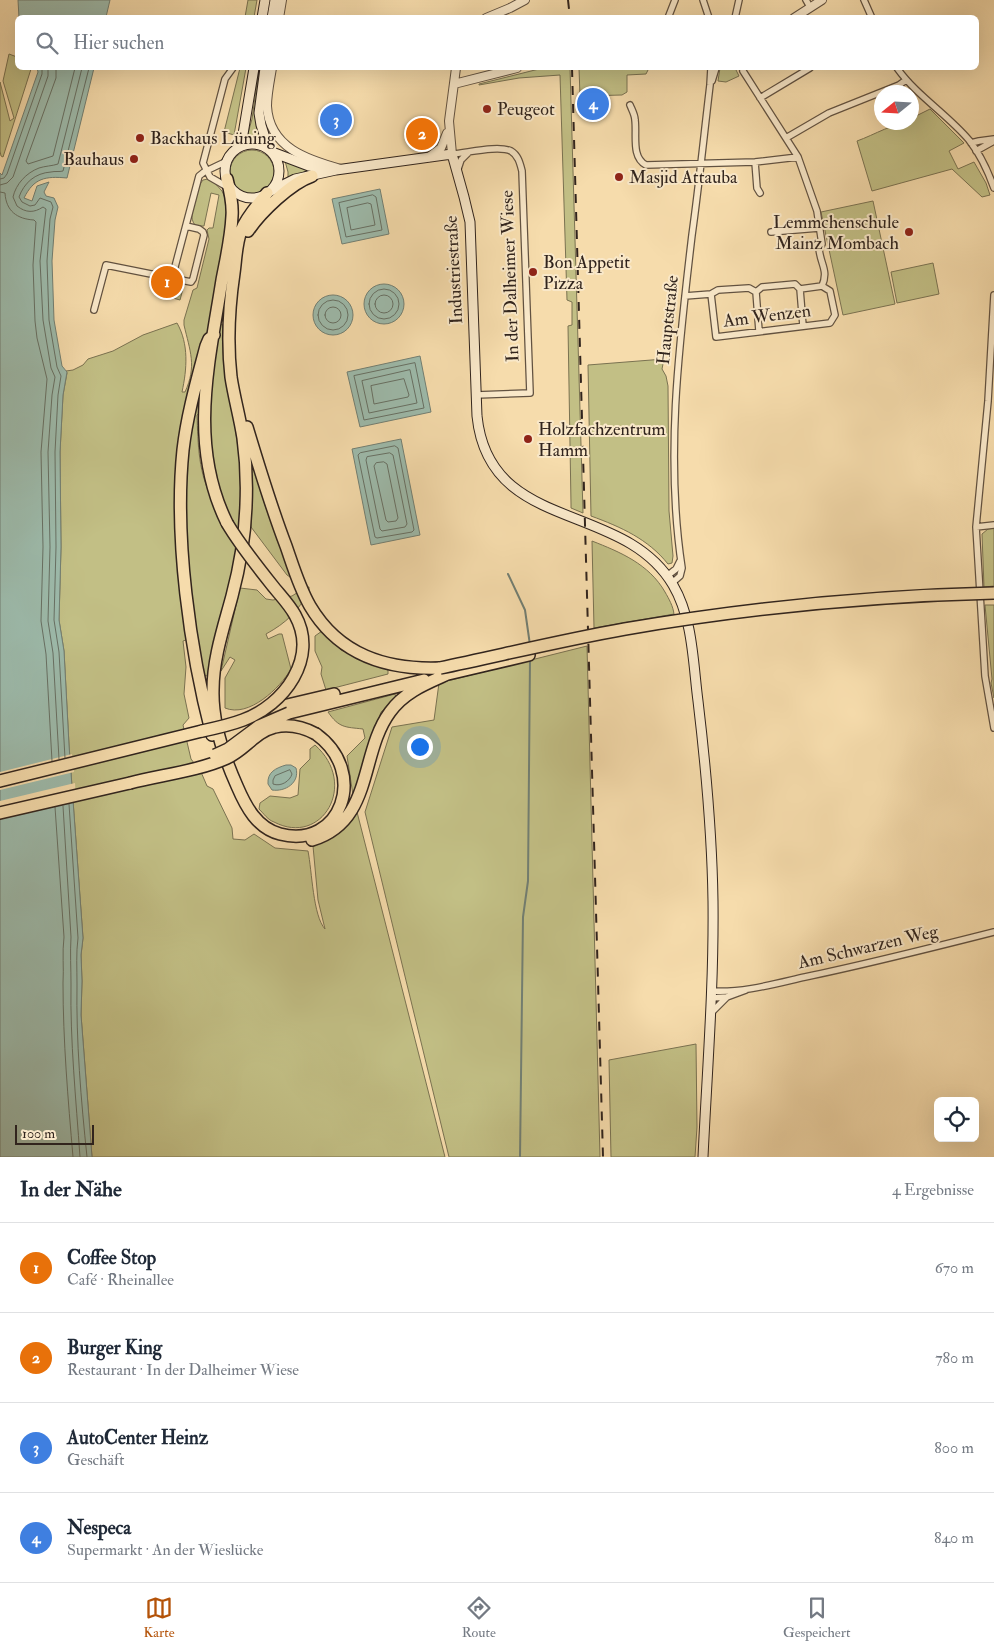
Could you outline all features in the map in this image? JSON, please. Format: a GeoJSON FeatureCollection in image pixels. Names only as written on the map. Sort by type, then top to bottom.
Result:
{"type":"FeatureCollection","features":[{"type":"Feature","properties":{"kind":"highway"},"geometry":{"type":"LineString","coordinates":[[235,265],[244,238],[256,220],[293,185],[312,176]]}},
{"type":"Feature","properties":{"kind":"highway"},"geometry":{"type":"LineString","coordinates":[[231,186],[232,217],[206,394],[205,448],[212,487],[227,523],[240,544],[292,610],[299,624],[302,638],[301,661],[292,682],[269,705],[243,720]]}},
{"type":"Feature","properties":{"kind":"highway"},"geometry":{"type":"LineString","coordinates":[[0,813],[214,762],[234,754],[263,732],[283,726],[303,728],[323,739],[338,758],[345,781],[344,796],[333,817],[314,831],[291,836],[276,832],[262,824],[251,813],[233,786],[224,752],[213,698],[218,653],[240,559],[246,504],[244,450],[231,377],[229,350],[230,307],[238,240],[243,227],[268,193]]}},
{"type":"Feature","properties":{"kind":"highway"},"geometry":{"type":"LineString","coordinates":[[214,335],[208,342],[185,438],[181,515],[187,599],[198,669],[214,742],[248,820],[267,836],[278,840],[297,842],[309,841],[321,836],[343,821],[362,791],[379,732],[394,707],[404,696],[445,671]]}},
{"type":"Feature","properties":{"kind":"highway"},"geometry":{"type":"LineString","coordinates":[[229,350],[236,388],[260,472],[304,595],[317,617],[334,636],[354,651],[377,661],[389,665],[445,671]]}},
{"type":"Feature","properties":{"kind":"highway"},"geometry":{"type":"LineString","coordinates":[[0,808],[206,759],[228,749],[259,726],[281,716],[445,671],[588,636],[711,616],[862,599],[994,593]]}},
{"type":"Feature","properties":{"kind":"highway"},"geometry":{"type":"LineString","coordinates":[[0,781],[243,720],[287,705],[445,671],[584,644],[757,616],[942,599],[994,598]]}},
{"type":"Feature","properties":{"kind":"main road"},"geometry":{"type":"LineString","coordinates":[[262,15],[265,0]]}},
{"type":"Feature","properties":{"kind":"main road"},"geometry":{"type":"LineString","coordinates":[[272,15],[275,0]]}},
{"type":"Feature","properties":{"kind":"main road"},"geometry":{"type":"LineString","coordinates":[[238,148],[243,134],[254,70]]}},
{"type":"Feature","properties":{"kind":"main road"},"geometry":{"type":"LineString","coordinates":[[266,70],[260,105],[260,119],[270,151],[277,162],[279,173],[276,184],[268,193],[251,198],[231,186],[226,168],[227,161],[238,148],[248,144],[255,144],[270,151]]}},
{"type":"Feature","properties":{"kind":"main road","name":"In der Dalheimer Wiese"},"geometry":{"type":"LineString","coordinates":[[270,151],[309,166],[339,169]]}},
{"type":"Feature","properties":{"kind":"main road","name":"In der Dalheimer Wiese"},"geometry":{"type":"LineString","coordinates":[[268,193],[291,180],[339,169],[452,154]]}},
{"type":"Feature","properties":{"kind":"main road","name":"Industriestraße"},"geometry":{"type":"LineString","coordinates":[[452,154],[467,206],[470,234],[478,424],[481,440],[487,455],[506,481],[524,496],[634,544],[654,561],[669,580],[680,599],[687,622],[705,758],[712,876],[711,994],[703,1157]]}},
{"type":"Feature","properties":{"kind":"main road"},"geometry":{"type":"LineString","coordinates":[[429,158],[444,161],[457,172]]}},
{"type":"Feature","properties":{"kind":"street"},"geometry":{"type":"LineString","coordinates":[[280,15],[282,0]]}},
{"type":"Feature","properties":{"kind":"street"},"geometry":{"type":"LineString","coordinates":[[493,15],[525,0]]}},
{"type":"Feature","properties":{"kind":"street"},"geometry":{"type":"LineString","coordinates":[[669,15],[675,0]]}},
{"type":"Feature","properties":{"kind":"street"},"geometry":{"type":"LineString","coordinates":[[703,0],[708,15]]}},
{"type":"Feature","properties":{"kind":"street"},"geometry":{"type":"LineString","coordinates":[[736,15],[739,0]]}},
{"type":"Feature","properties":{"kind":"street"},"geometry":{"type":"LineString","coordinates":[[806,0],[810,7]]}},
{"type":"Feature","properties":{"kind":"street"},"geometry":{"type":"LineString","coordinates":[[798,15],[822,0]]}},
{"type":"Feature","properties":{"kind":"street"},"geometry":{"type":"LineString","coordinates":[[864,0],[871,15]]}},
{"type":"Feature","properties":{"kind":"street"},"geometry":{"type":"LineString","coordinates":[[210,177],[204,163],[204,158],[225,79],[232,70]]}},
{"type":"Feature","properties":{"kind":"street"},"geometry":{"type":"LineString","coordinates":[[272,70],[268,107],[270,121],[277,135],[289,148],[307,159],[339,169]]}},
{"type":"Feature","properties":{"kind":"street","name":"Industriestraße"},"geometry":{"type":"LineString","coordinates":[[452,154],[449,126],[456,70]]}},
{"type":"Feature","properties":{"kind":"street"},"geometry":{"type":"LineString","coordinates":[[454,84],[508,70]]}},
{"type":"Feature","properties":{"kind":"street","name":"Hauptstraße"},"geometry":{"type":"LineString","coordinates":[[669,580],[681,574],[676,499],[675,424],[678,362],[711,70]]}},
{"type":"Feature","properties":{"kind":"street","name":"Hauptstraße"},"geometry":{"type":"LineString","coordinates":[[710,85],[715,70]]}},
{"type":"Feature","properties":{"kind":"street"},"geometry":{"type":"LineString","coordinates":[[742,70],[798,157],[817,211],[822,244],[819,248],[820,261],[824,266],[826,278],[822,286],[800,288],[795,284],[762,287],[756,292]]}},
{"type":"Feature","properties":{"kind":"street"},"geometry":{"type":"LineString","coordinates":[[760,98],[807,70]]}},
{"type":"Feature","properties":{"kind":"street"},"geometry":{"type":"LineString","coordinates":[[898,70],[906,80],[971,144],[990,176],[994,188]]}},
{"type":"Feature","properties":{"kind":"street"},"geometry":{"type":"LineString","coordinates":[[786,138],[829,113],[906,80]]}},
{"type":"Feature","properties":{"kind":"street"},"geometry":{"type":"LineString","coordinates":[[630,105],[635,118],[636,152],[642,163],[650,166],[755,162],[798,157]]}},
{"type":"Feature","properties":{"kind":"street"},"geometry":{"type":"LineString","coordinates":[[429,158],[442,146],[449,126]]}},
{"type":"Feature","properties":{"kind":"street"},"geometry":{"type":"LineString","coordinates":[[971,144],[982,140],[994,140]]}},
{"type":"Feature","properties":{"kind":"street"},"geometry":{"type":"LineString","coordinates":[[976,151],[994,140]]}},
{"type":"Feature","properties":{"kind":"street","name":"In der Dalheimer Wiese"},"geometry":{"type":"LineString","coordinates":[[452,154],[511,151],[519,159],[522,171],[530,393],[476,396]]}},
{"type":"Feature","properties":{"kind":"street"},"geometry":{"type":"LineString","coordinates":[[457,172],[460,162],[468,152]]}},
{"type":"Feature","properties":{"kind":"street"},"geometry":{"type":"LineString","coordinates":[[172,278],[200,175],[227,161]]}},
{"type":"Feature","properties":{"kind":"street"},"geometry":{"type":"LineString","coordinates":[[755,162],[757,188],[760,193]]}},
{"type":"Feature","properties":{"kind":"street"},"geometry":{"type":"LineString","coordinates":[[197,183],[204,177],[210,177],[231,186]]}},
{"type":"Feature","properties":{"kind":"street"},"geometry":{"type":"LineString","coordinates":[[94,310],[106,265],[191,282],[204,238],[203,232],[186,226]]}},
{"type":"Feature","properties":{"kind":"street"},"geometry":{"type":"LineString","coordinates":[[771,232],[819,228]]}},
{"type":"Feature","properties":{"kind":"street","name":"Am Wenzen"},"geometry":{"type":"LineString","coordinates":[[711,294],[716,336],[830,323],[835,315],[830,291],[822,286]]}},
{"type":"Feature","properties":{"kind":"street"},"geometry":{"type":"LineString","coordinates":[[685,296],[711,294],[718,290],[749,288],[756,292]]}},
{"type":"Feature","properties":{"kind":"street"},"geometry":{"type":"LineString","coordinates":[[800,288],[803,326]]}},
{"type":"Feature","properties":{"kind":"street"},"geometry":{"type":"LineString","coordinates":[[756,292],[759,332]]}},
{"type":"Feature","properties":{"kind":"street"},"geometry":{"type":"LineString","coordinates":[[994,295],[988,401],[976,527],[985,676],[994,728]]}},
{"type":"Feature","properties":{"kind":"street"},"geometry":{"type":"LineString","coordinates":[[976,527],[994,524]]}},
{"type":"Feature","properties":{"kind":"street","name":"Am Schwarzen Weg"},"geometry":{"type":"LineString","coordinates":[[711,994],[748,989],[898,957],[994,932]]}},
{"type":"Feature","properties":{"kind":"street","name":"Am Schwarzen Weg"},"geometry":{"type":"LineString","coordinates":[[711,994],[727,997],[748,989]]}},
{"type":"Feature","properties":{"kind":"street","name":"Am Schwarzen Weg"},"geometry":{"type":"LineString","coordinates":[[710,1014],[727,997]]}},
{"type":"Feature","properties":{"kind":"shaded area"},"geometry":{"type":"Polygon","coordinates":[[[248,0],[257,0],[254,15],[245,15],[248,0]]]}},
{"type":"Feature","properties":{"kind":"shaded area"},"geometry":{"type":"Polygon","coordinates":[[[9,54],[15,56],[15,70],[31,70],[3,157],[0,151],[0,82],[10,121],[14,118],[3,81],[9,54]]]}},
{"type":"Feature","properties":{"kind":"shaded area"},"geometry":{"type":"Polygon","coordinates":[[[240,70],[246,70],[234,135],[224,132],[240,70]]]}},
{"type":"Feature","properties":{"kind":"shaded area"},"geometry":{"type":"Polygon","coordinates":[[[259,70],[255,110],[261,138],[247,137],[252,119],[259,70]]]}},
{"type":"Feature","properties":{"kind":"shaded area"},"geometry":{"type":"Polygon","coordinates":[[[535,70],[570,70],[583,513],[571,508],[568,326],[572,325],[572,302],[567,300],[560,75],[519,78],[479,84],[535,70]]]}},
{"type":"Feature","properties":{"kind":"shaded area"},"geometry":{"type":"Polygon","coordinates":[[[579,70],[648,70],[646,74],[627,75],[627,92],[622,95],[580,96],[579,70]]]}},
{"type":"Feature","properties":{"kind":"shaded area"},"geometry":{"type":"Polygon","coordinates":[[[720,70],[736,70],[739,76],[726,82],[718,81],[720,70]]]}},
{"type":"Feature","properties":{"kind":"shaded area"},"geometry":{"type":"Polygon","coordinates":[[[930,109],[964,143],[949,151],[958,169],[974,162],[986,183],[990,195],[982,197],[952,169],[872,191],[857,141],[883,130],[919,130],[919,114],[930,109]]]}},
{"type":"Feature","properties":{"kind":"shaded area"},"geometry":{"type":"Polygon","coordinates":[[[252,150],[264,154],[270,160],[274,172],[270,184],[264,190],[252,194],[240,190],[234,184],[230,172],[234,160],[240,154],[252,150]]]}},
{"type":"Feature","properties":{"kind":"shaded area"},"geometry":{"type":"Polygon","coordinates":[[[285,161],[318,171],[288,179],[285,161]]]}},
{"type":"Feature","properties":{"kind":"shaded area"},"geometry":{"type":"Polygon","coordinates":[[[203,180],[213,181],[222,191],[228,205],[225,243],[220,261],[209,327],[183,428],[189,639],[183,641],[186,667],[184,694],[189,718],[183,725],[191,759],[201,772],[207,786],[213,789],[232,828],[233,839],[245,840],[254,834],[275,848],[308,851],[315,904],[325,929],[318,900],[313,846],[329,838],[357,812],[445,1157],[92,1157],[81,1015],[81,955],[83,938],[64,651],[59,620],[61,547],[60,452],[63,395],[66,371],[73,370],[83,365],[88,359],[113,351],[143,335],[177,323],[184,339],[186,366],[182,392],[185,392],[189,383],[192,366],[184,320],[193,290],[197,288],[209,239],[207,230],[213,228],[219,195],[211,193],[204,226],[196,226],[192,217],[193,206],[200,184],[203,180]]]}},
{"type":"Feature","properties":{"kind":"shaded area"},"geometry":{"type":"Polygon","coordinates":[[[873,201],[895,304],[843,315],[821,212],[873,201]]]}},
{"type":"Feature","properties":{"kind":"shaded area"},"geometry":{"type":"Polygon","coordinates":[[[933,263],[939,294],[897,303],[891,272],[933,263]]]}},
{"type":"Feature","properties":{"kind":"shaded area"},"geometry":{"type":"Polygon","coordinates":[[[169,282],[184,285],[180,300],[166,296],[169,282]]]}},
{"type":"Feature","properties":{"kind":"shaded area"},"geometry":{"type":"Polygon","coordinates":[[[219,324],[223,325],[226,381],[235,426],[243,484],[238,553],[210,673],[207,676],[204,675],[191,602],[183,525],[190,423],[201,373],[200,413],[197,415],[202,470],[214,501],[232,521],[228,515],[208,454],[209,398],[219,324]]]}},
{"type":"Feature","properties":{"kind":"shaded area"},"geometry":{"type":"Polygon","coordinates":[[[664,359],[662,369],[668,386],[669,511],[673,556],[672,563],[668,564],[643,541],[591,516],[588,365],[664,359]]]}},
{"type":"Feature","properties":{"kind":"shaded area"},"geometry":{"type":"Polygon","coordinates":[[[253,465],[265,505],[296,581],[287,575],[251,527],[249,466],[253,465]]]}},
{"type":"Feature","properties":{"kind":"shaded area"},"geometry":{"type":"Polygon","coordinates":[[[994,528],[994,586],[984,587],[982,534],[988,529],[994,528]]]}},
{"type":"Feature","properties":{"kind":"shaded area"},"geometry":{"type":"Polygon","coordinates":[[[592,541],[633,560],[651,574],[665,592],[672,605],[674,614],[594,628],[592,541]]]}},
{"type":"Feature","properties":{"kind":"shaded area"},"geometry":{"type":"Polygon","coordinates":[[[309,587],[309,590],[296,610],[286,621],[266,634],[268,639],[282,634],[291,669],[286,677],[272,692],[254,705],[244,709],[234,710],[225,708],[225,678],[235,660],[230,657],[221,671],[240,588],[257,590],[266,599],[273,600],[292,596],[309,587]]]}},
{"type":"Feature","properties":{"kind":"shaded area"},"geometry":{"type":"Polygon","coordinates":[[[985,605],[994,605],[994,698],[991,683],[985,605]]]}},
{"type":"Feature","properties":{"kind":"shaded area"},"geometry":{"type":"Polygon","coordinates":[[[322,631],[341,650],[388,670],[388,674],[326,690],[321,674],[322,667],[315,651],[315,636],[322,631]]]}},
{"type":"Feature","properties":{"kind":"shaded area"},"geometry":{"type":"Polygon","coordinates":[[[587,646],[600,1157],[449,1157],[365,812],[392,727],[434,720],[439,683],[587,646]]]}},
{"type":"Feature","properties":{"kind":"shaded area"},"geometry":{"type":"Polygon","coordinates":[[[395,694],[396,698],[381,712],[353,795],[347,756],[365,738],[363,729],[343,726],[328,712],[395,694]]]}},
{"type":"Feature","properties":{"kind":"shaded area"},"geometry":{"type":"Polygon","coordinates":[[[315,745],[328,761],[334,777],[334,793],[329,808],[320,819],[307,826],[291,827],[272,821],[259,809],[260,803],[270,796],[290,798],[298,795],[300,769],[310,759],[310,749],[315,745]]]}},
{"type":"Feature","properties":{"kind":"shaded area"},"geometry":{"type":"Polygon","coordinates":[[[696,1044],[697,1127],[695,1157],[611,1157],[609,1060],[696,1044]]]}},
{"type":"Feature","properties":{"kind":"water"},"geometry":{"type":"Polygon","coordinates":[[[18,0],[110,0],[106,15],[19,15],[18,0]]]}},
{"type":"Feature","properties":{"kind":"water"},"geometry":{"type":"Polygon","coordinates":[[[38,70],[94,70],[67,178],[52,177],[36,182],[24,198],[32,201],[37,186],[49,182],[44,192],[46,196],[54,198],[58,207],[55,220],[52,261],[54,320],[62,366],[67,372],[63,395],[60,452],[61,547],[59,620],[64,651],[83,938],[81,955],[81,1015],[92,1157],[0,1157],[0,173],[2,175],[38,70]]]}},
{"type":"Feature","properties":{"kind":"water"},"geometry":{"type":"Polygon","coordinates":[[[380,189],[389,234],[342,244],[332,199],[380,189]]]}},
{"type":"Feature","properties":{"kind":"water"},"geometry":{"type":"Polygon","coordinates":[[[380,284],[388,284],[395,287],[401,293],[404,304],[401,315],[395,321],[388,324],[380,324],[373,321],[367,315],[364,308],[364,300],[367,293],[373,287],[380,284]]]}},
{"type":"Feature","properties":{"kind":"water"},"geometry":{"type":"Polygon","coordinates":[[[333,295],[347,301],[353,315],[347,329],[333,335],[319,329],[313,315],[319,301],[333,295]]]}},
{"type":"Feature","properties":{"kind":"water"},"geometry":{"type":"Polygon","coordinates":[[[420,356],[431,412],[360,427],[347,372],[420,356]]]}},
{"type":"Feature","properties":{"kind":"water"},"geometry":{"type":"Polygon","coordinates":[[[401,439],[420,535],[371,545],[352,449],[401,439]]]}},
{"type":"Feature","properties":{"kind":"water"},"geometry":{"type":"Polygon","coordinates":[[[286,765],[296,768],[297,773],[294,782],[282,790],[272,790],[268,784],[269,776],[276,769],[286,765]]]}},
{"type":"Feature","properties":{"kind":"pier"},"geometry":{"type":"Polygon","coordinates":[[[72,754],[74,772],[0,790],[0,772],[72,754]]]}},
{"type":"Feature","properties":{"kind":"pier"},"geometry":{"type":"Polygon","coordinates":[[[75,783],[76,800],[0,818],[0,801],[75,783]]]}},
{"type":"Feature","properties":{"kind":"waterway"},"geometry":{"type":"LineString","coordinates":[[508,574],[525,610],[530,645]]}},
{"type":"Feature","properties":{"kind":"waterway"},"geometry":{"type":"LineString","coordinates":[[520,1157],[523,917],[528,881],[530,659]]}},
{"type":"Feature","properties":{"kind":"railway"},"geometry":{"type":"LineString","coordinates":[[568,0],[570,15]]}},
{"type":"Feature","properties":{"kind":"railway"},"geometry":{"type":"LineString","coordinates":[[572,70],[603,1157]]}},
{"type":"Feature","properties":{"kind":"place","name":"Nespeca"},"geometry":{"type":"Point","coordinates":[593,104]}},
{"type":"Feature","properties":{"kind":"place","name":"Peugeot"},"geometry":{"type":"Point","coordinates":[487,109]}},
{"type":"Feature","properties":{"kind":"place","name":"AutoCenter Heinz"},"geometry":{"type":"Point","coordinates":[336,120]}},
{"type":"Feature","properties":{"kind":"place","name":"Burger King"},"geometry":{"type":"Point","coordinates":[422,134]}},
{"type":"Feature","properties":{"kind":"place","name":"Backhaus Lüning"},"geometry":{"type":"Point","coordinates":[140,138]}},
{"type":"Feature","properties":{"kind":"place","name":"Bauhaus"},"geometry":{"type":"Point","coordinates":[134,159]}},
{"type":"Feature","properties":{"kind":"place","name":"Masjid Attauba"},"geometry":{"type":"Point","coordinates":[619,177]}},
{"type":"Feature","properties":{"kind":"place","name":"Lemmchenschule Mainz Mombach"},"geometry":{"type":"Point","coordinates":[909,232]}},
{"type":"Feature","properties":{"kind":"place","name":"Bon Appetit Pizza"},"geometry":{"type":"Point","coordinates":[533,272]}},
{"type":"Feature","properties":{"kind":"place","name":"Coffee Stop"},"geometry":{"type":"Point","coordinates":[167,282]}},
{"type":"Feature","properties":{"kind":"place","name":"Holzfachzentrum Hamm"},"geometry":{"type":"Point","coordinates":[528,439]}}]}
